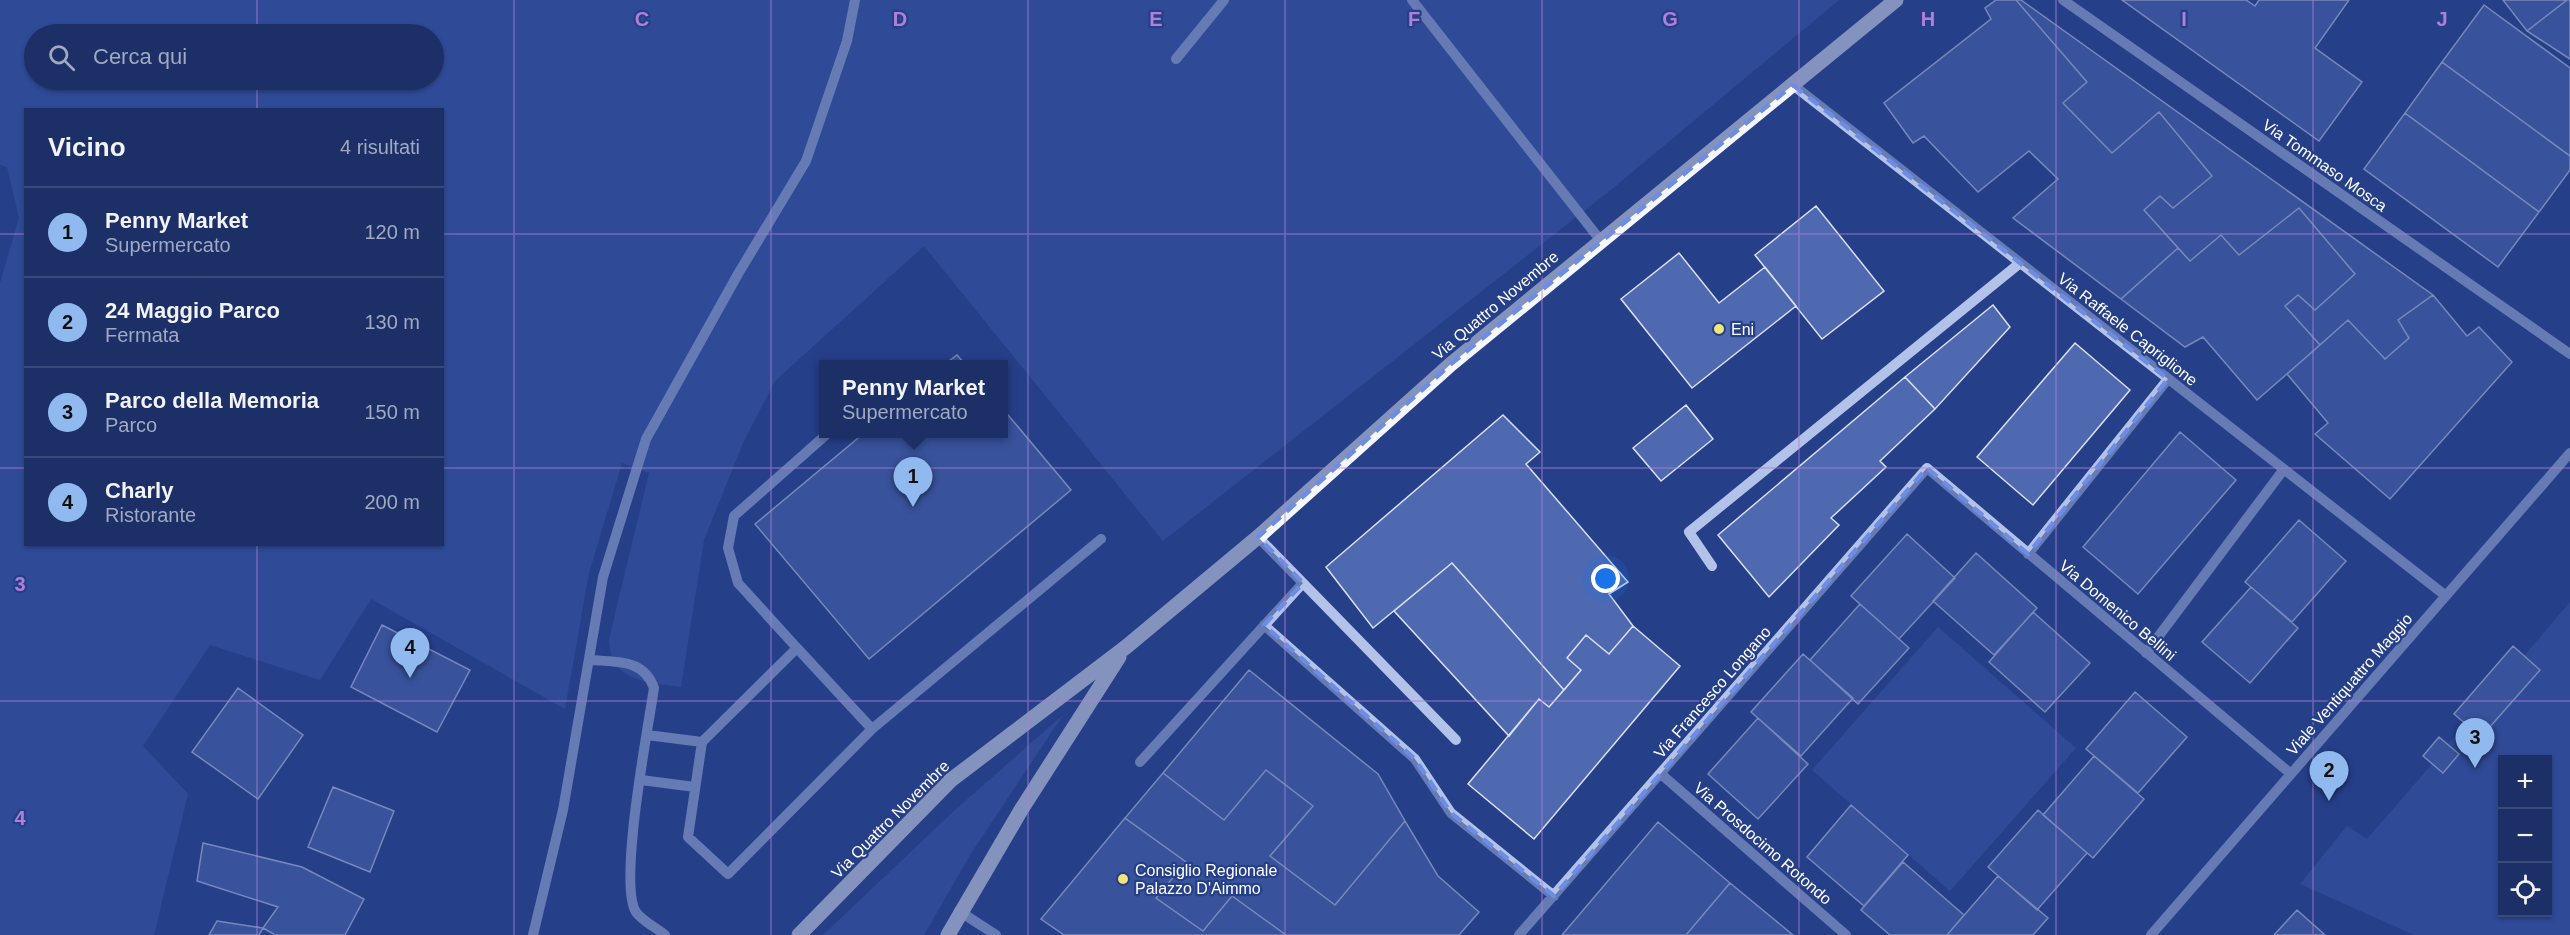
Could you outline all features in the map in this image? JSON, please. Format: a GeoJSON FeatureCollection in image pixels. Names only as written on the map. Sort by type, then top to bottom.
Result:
{"type":"FeatureCollection","features":[{"type":"Feature","properties":{"kind":"main road","name":"Via Quattro Novembre"},"geometry":{"type":"LineString","coordinates":[[799,935],[951,780],[1126,647],[1258,537],[1451,364],[1896,0]]}},
{"type":"Feature","properties":{"kind":"main road","name":"Via Quattro Novembre"},"geometry":{"type":"LineString","coordinates":[[948,935],[959,911],[1126,647]]}},
{"type":"Feature","properties":{"kind":"street"},"geometry":{"type":"LineString","coordinates":[[533,935],[563,810],[591,660],[603,578],[646,439],[738,274],[806,161],[848,40],[855,0]]}},
{"type":"Feature","properties":{"kind":"street"},"geometry":{"type":"LineString","coordinates":[[1176,59],[1224,0]]}},
{"type":"Feature","properties":{"kind":"street"},"geometry":{"type":"LineString","coordinates":[[1412,0],[1601,241]]}},
{"type":"Feature","properties":{"kind":"street","name":"Via Tommaso Mosca"},"geometry":{"type":"LineString","coordinates":[[2063,0],[2570,354]]}},
{"type":"Feature","properties":{"kind":"street","name":"Via Raffaele Capriglione"},"geometry":{"type":"LineString","coordinates":[[1793,85],[2446,596]]}},
{"type":"Feature","properties":{"kind":"street"},"geometry":{"type":"LineString","coordinates":[[1712,566],[1689,532],[2020,263]]}},
{"type":"Feature","properties":{"kind":"street"},"geometry":{"type":"LineString","coordinates":[[2028,554],[2168,379]]}},
{"type":"Feature","properties":{"kind":"street"},"geometry":{"type":"LineString","coordinates":[[822,438],[734,516],[728,549],[738,583],[872,729]]}},
{"type":"Feature","properties":{"kind":"street","name":"Viale Ventiquattro Maggio"},"geometry":{"type":"LineString","coordinates":[[2151,935],[2570,453]]}},
{"type":"Feature","properties":{"kind":"street","name":"Via Domenico Bellini"},"geometry":{"type":"LineString","coordinates":[[1927,468],[2291,774]]}},
{"type":"Feature","properties":{"kind":"street","name":"Via Francesco Longano"},"geometry":{"type":"LineString","coordinates":[[1519,935],[1927,468]]}},
{"type":"Feature","properties":{"kind":"street"},"geometry":{"type":"LineString","coordinates":[[2146,653],[2284,469]]}},
{"type":"Feature","properties":{"kind":"street"},"geometry":{"type":"LineString","coordinates":[[1258,537],[1456,740]]}},
{"type":"Feature","properties":{"kind":"street"},"geometry":{"type":"LineString","coordinates":[[797,648],[702,742],[688,837],[729,873],[872,729],[1101,539]]}},
{"type":"Feature","properties":{"kind":"street"},"geometry":{"type":"LineString","coordinates":[[1140,762],[1303,583]]}},
{"type":"Feature","properties":{"kind":"street"},"geometry":{"type":"LineString","coordinates":[[1264,625],[1414,759],[1451,813],[1554,896]]}},
{"type":"Feature","properties":{"kind":"street"},"geometry":{"type":"LineString","coordinates":[[591,660],[639,666],[650,676],[654,688],[629,860],[629,892],[637,913],[665,935]]}},
{"type":"Feature","properties":{"kind":"street"},"geometry":{"type":"LineString","coordinates":[[647,735],[702,742]]}},
{"type":"Feature","properties":{"kind":"street","name":"Via Prosdocimo Rotondo"},"geometry":{"type":"LineString","coordinates":[[1660,774],[1846,935]]}},
{"type":"Feature","properties":{"kind":"street"},"geometry":{"type":"LineString","coordinates":[[641,780],[695,787]]}},
{"type":"Feature","properties":{"kind":"street"},"geometry":{"type":"LineString","coordinates":[[959,911],[996,935]]}},
{"type":"Feature","properties":{"kind":"highlighted area"},"geometry":{"type":"Polygon","coordinates":[[[1793,85],[2168,379],[2028,554],[1927,468],[1554,896],[1451,813],[1415,759],[1264,625],[1303,583],[1258,537],[1451,364],[1793,85]]]}},
{"type":"Feature","properties":{"kind":"shaded area"},"geometry":{"type":"Polygon","coordinates":[[[0,0],[1839,0],[1607,193],[1163,541],[924,246],[775,381],[743,443],[704,540],[681,687],[633,677],[623,672],[611,653],[609,639],[649,473],[622,463],[589,573],[565,709],[371,599],[320,680],[210,645],[143,746],[188,794],[154,935],[0,935],[0,283],[19,218],[7,167],[0,165],[0,0]]]}},
{"type":"Feature","properties":{"kind":"shaded area"},"geometry":{"type":"Polygon","coordinates":[[[2570,602],[2570,935],[2414,935],[2300,884],[2347,826],[2367,839],[2432,764],[2444,773],[2459,754],[2448,744],[2466,724],[2481,737],[2539,670],[2524,656],[2570,602]]]}},
{"type":"Feature","properties":{"kind":"shaded area"},"geometry":{"type":"Polygon","coordinates":[[[1938,627],[2076,748],[1950,891],[1812,770],[1938,627]]]}},
{"type":"Feature","properties":{"kind":"shaded area"},"geometry":{"type":"Polygon","coordinates":[[[1063,715],[970,855],[924,935],[823,935],[955,810],[1063,715]]]}},
{"type":"Feature","properties":{"kind":"building"},"geometry":{"type":"Polygon","coordinates":[[[1996,0],[2016,0],[2087,82],[2063,103],[2112,153],[2159,112],[2212,176],[2173,208],[2160,196],[2144,210],[2178,248],[2121,299],[2013,218],[2058,179],[2029,151],[1978,192],[1924,136],[1913,143],[1884,103],[1991,19],[1985,8],[1996,0]]]}},
{"type":"Feature","properties":{"kind":"building"},"geometry":{"type":"Polygon","coordinates":[[[2016,0],[2021,0],[2433,295],[2398,320],[2409,338],[2385,359],[2348,320],[2320,345],[2285,306],[2298,295],[2315,310],[2355,274],[2299,208],[2239,255],[2221,235],[2190,261],[2144,210],[2160,196],[2173,208],[2212,176],[2159,112],[2112,153],[2063,103],[2087,82],[2016,0]]]}},
{"type":"Feature","properties":{"kind":"building"},"geometry":{"type":"Polygon","coordinates":[[[2122,0],[2246,0],[2255,6],[2259,0],[2349,0],[2315,48],[2362,82],[2319,141],[2122,0]]]}},
{"type":"Feature","properties":{"kind":"building"},"geometry":{"type":"Polygon","coordinates":[[[2503,0],[2567,0],[2527,31],[2503,0]]]}},
{"type":"Feature","properties":{"kind":"building"},"geometry":{"type":"Polygon","coordinates":[[[2570,0],[2570,59],[2527,31],[2570,0]]]}},
{"type":"Feature","properties":{"kind":"building"},"geometry":{"type":"Polygon","coordinates":[[[2484,5],[2570,68],[2570,156],[2442,62],[2484,5]]]}},
{"type":"Feature","properties":{"kind":"building"},"geometry":{"type":"Polygon","coordinates":[[[2442,62],[2570,156],[2570,170],[2539,212],[2405,113],[2442,62]]]}},
{"type":"Feature","properties":{"kind":"building"},"geometry":{"type":"Polygon","coordinates":[[[2405,113],[2539,212],[2498,267],[2364,169],[2405,113]]]}},
{"type":"Feature","properties":{"kind":"building"},"geometry":{"type":"Polygon","coordinates":[[[1816,206],[1884,291],[1822,339],[1755,255],[1816,206]]]}},
{"type":"Feature","properties":{"kind":"building"},"geometry":{"type":"Polygon","coordinates":[[[2299,208],[2355,274],[2315,310],[2298,295],[2285,306],[2320,345],[2257,400],[2203,337],[2185,347],[2121,299],[2178,248],[2190,261],[2221,235],[2239,255],[2299,208]]]}},
{"type":"Feature","properties":{"kind":"building"},"geometry":{"type":"Polygon","coordinates":[[[1679,253],[1719,303],[1765,267],[1796,306],[1692,388],[1621,299],[1679,253]]]}},
{"type":"Feature","properties":{"kind":"building"},"geometry":{"type":"Polygon","coordinates":[[[2433,295],[2467,336],[2479,327],[2512,362],[2390,499],[2315,434],[2328,423],[2287,374],[2348,320],[2385,359],[2409,338],[2398,320],[2433,295]]]}},
{"type":"Feature","properties":{"kind":"building"},"geometry":{"type":"Polygon","coordinates":[[[1993,305],[2010,327],[1935,409],[1905,377],[1993,305]]]}},
{"type":"Feature","properties":{"kind":"building"},"geometry":{"type":"Polygon","coordinates":[[[2075,343],[2130,390],[2033,505],[1977,457],[2075,343]]]}},
{"type":"Feature","properties":{"kind":"building"},"geometry":{"type":"Polygon","coordinates":[[[957,355],[961,360],[950,360],[957,355]]]}},
{"type":"Feature","properties":{"kind":"building"},"geometry":{"type":"Polygon","coordinates":[[[1905,377],[1935,409],[1880,461],[1886,467],[1831,518],[1839,525],[1769,597],[1718,535],[1905,377]]]}},
{"type":"Feature","properties":{"kind":"building"},"geometry":{"type":"Polygon","coordinates":[[[1686,405],[1713,439],[1661,481],[1633,448],[1686,405]]]}},
{"type":"Feature","properties":{"kind":"building"},"geometry":{"type":"Polygon","coordinates":[[[1008,415],[1071,490],[869,659],[755,524],[858,438],[1008,438],[1008,415]]]}},
{"type":"Feature","properties":{"kind":"building"},"geometry":{"type":"Polygon","coordinates":[[[1503,415],[1540,452],[1526,464],[1628,582],[1609,594],[1633,626],[1609,654],[1586,635],[1567,658],[1581,670],[1564,690],[1452,563],[1373,628],[1326,567],[1503,415]]]}},
{"type":"Feature","properties":{"kind":"building"},"geometry":{"type":"Polygon","coordinates":[[[2180,432],[2236,480],[2138,594],[2083,547],[2180,432]]]}},
{"type":"Feature","properties":{"kind":"building"},"geometry":{"type":"Polygon","coordinates":[[[2299,520],[2346,561],[2292,622],[2245,582],[2299,520]]]}},
{"type":"Feature","properties":{"kind":"building"},"geometry":{"type":"Polygon","coordinates":[[[1907,534],[1955,578],[1899,639],[1851,596],[1907,534]]]}},
{"type":"Feature","properties":{"kind":"building"},"geometry":{"type":"Polygon","coordinates":[[[1976,553],[2037,608],[1994,655],[1933,601],[1976,553]]]}},
{"type":"Feature","properties":{"kind":"building"},"geometry":{"type":"Polygon","coordinates":[[[1452,563],[1564,690],[1549,707],[1539,699],[1509,736],[1394,611],[1452,563]]]}},
{"type":"Feature","properties":{"kind":"building"},"geometry":{"type":"Polygon","coordinates":[[[2251,587],[2298,628],[2250,683],[2202,642],[2251,587]]]}},
{"type":"Feature","properties":{"kind":"building"},"geometry":{"type":"Polygon","coordinates":[[[1860,604],[1909,648],[1858,704],[1810,660],[1860,604]]]}},
{"type":"Feature","properties":{"kind":"building"},"geometry":{"type":"Polygon","coordinates":[[[2033,612],[2090,663],[2045,712],[1989,662],[2033,612]]]}},
{"type":"Feature","properties":{"kind":"building"},"geometry":{"type":"Polygon","coordinates":[[[382,625],[470,670],[437,732],[351,687],[382,625]]]}},
{"type":"Feature","properties":{"kind":"building"},"geometry":{"type":"Polygon","coordinates":[[[1633,626],[1680,666],[1534,839],[1468,784],[1539,699],[1549,707],[1581,670],[1567,658],[1586,635],[1609,654],[1633,626]]]}},
{"type":"Feature","properties":{"kind":"building"},"geometry":{"type":"Polygon","coordinates":[[[2513,646],[2540,670],[2481,737],[2454,714],[2513,646]]]}},
{"type":"Feature","properties":{"kind":"building"},"geometry":{"type":"Polygon","coordinates":[[[1803,654],[1853,698],[1801,756],[1751,712],[1803,654]]]}},
{"type":"Feature","properties":{"kind":"building"},"geometry":{"type":"Polygon","coordinates":[[[1249,670],[1378,774],[1405,821],[1335,905],[1270,856],[1313,806],[1266,770],[1224,820],[1163,773],[1249,670]]]}},
{"type":"Feature","properties":{"kind":"building"},"geometry":{"type":"Polygon","coordinates":[[[238,688],[303,735],[258,799],[192,752],[238,688]]]}},
{"type":"Feature","properties":{"kind":"building"},"geometry":{"type":"Polygon","coordinates":[[[2135,692],[2187,737],[2138,793],[2086,749],[2135,692]]]}},
{"type":"Feature","properties":{"kind":"building"},"geometry":{"type":"Polygon","coordinates":[[[1758,718],[1808,764],[1758,819],[1708,774],[1758,718]]]}},
{"type":"Feature","properties":{"kind":"building"},"geometry":{"type":"Polygon","coordinates":[[[2439,737],[2459,754],[2443,773],[2423,756],[2439,737]]]}},
{"type":"Feature","properties":{"kind":"building"},"geometry":{"type":"Polygon","coordinates":[[[2094,756],[2144,799],[2093,858],[2043,815],[2094,756]]]}},
{"type":"Feature","properties":{"kind":"building"},"geometry":{"type":"Polygon","coordinates":[[[1266,770],[1313,806],[1270,856],[1335,905],[1405,821],[1438,876],[1479,912],[1459,935],[1286,935],[1232,896],[1203,931],[1156,898],[1186,862],[1125,818],[1163,773],[1224,820],[1266,770]]]}},
{"type":"Feature","properties":{"kind":"building"},"geometry":{"type":"Polygon","coordinates":[[[333,787],[394,811],[370,872],[308,847],[333,787]]]}},
{"type":"Feature","properties":{"kind":"building"},"geometry":{"type":"Polygon","coordinates":[[[1851,805],[1908,855],[1864,906],[1807,857],[1851,805]]]}},
{"type":"Feature","properties":{"kind":"building"},"geometry":{"type":"Polygon","coordinates":[[[2038,810],[2087,853],[2037,910],[1988,867],[2038,810]]]}},
{"type":"Feature","properties":{"kind":"building","name":"Consiglio Regionale Palazzo D'Aimmo"},"geometry":{"type":"Polygon","coordinates":[[[1125,818],[1186,862],[1156,898],[1203,931],[1232,896],[1286,935],[1064,935],[1041,919],[1125,818]]]}},
{"type":"Feature","properties":{"kind":"building"},"geometry":{"type":"Polygon","coordinates":[[[1658,822],[1730,883],[1686,935],[1562,935],[1658,822]]]}},
{"type":"Feature","properties":{"kind":"building"},"geometry":{"type":"Polygon","coordinates":[[[203,843],[302,867],[364,899],[345,935],[275,935],[263,928],[278,907],[197,881],[203,843]]]}},
{"type":"Feature","properties":{"kind":"building"},"geometry":{"type":"Polygon","coordinates":[[[1903,862],[1964,915],[1947,935],[1890,935],[1861,910],[1903,862]]]}},
{"type":"Feature","properties":{"kind":"building"},"geometry":{"type":"Polygon","coordinates":[[[1998,876],[2048,918],[2033,935],[1947,935],[1998,876]]]}},
{"type":"Feature","properties":{"kind":"building"},"geometry":{"type":"Polygon","coordinates":[[[1730,883],[1793,935],[1686,935],[1730,883]]]}},
{"type":"Feature","properties":{"kind":"building"},"geometry":{"type":"Polygon","coordinates":[[[2297,910],[2325,935],[2274,935],[2297,910]]]}},
{"type":"Feature","properties":{"kind":"building"},"geometry":{"type":"Polygon","coordinates":[[[217,921],[263,928],[259,935],[209,935],[217,921]]]}},
{"type":"Feature","properties":{"kind":"place","name":"Eni"},"geometry":{"type":"Point","coordinates":[1719,329]}},
{"type":"Feature","properties":{"kind":"place","name":"Penny Market"},"geometry":{"type":"Point","coordinates":[913,507]}},
{"type":"Feature","properties":{"kind":"place","name":"Charly"},"geometry":{"type":"Point","coordinates":[410,678]}},
{"type":"Feature","properties":{"kind":"place","name":"Parco della Memoria"},"geometry":{"type":"Point","coordinates":[2475,768]}},
{"type":"Feature","properties":{"kind":"place","name":"24 Maggio Parco"},"geometry":{"type":"Point","coordinates":[2329,801]}},
{"type":"Feature","properties":{"kind":"place","name":"Consiglio Regionale Palazzo D'Aimmo"},"geometry":{"type":"Point","coordinates":[1123,879]}}]}
